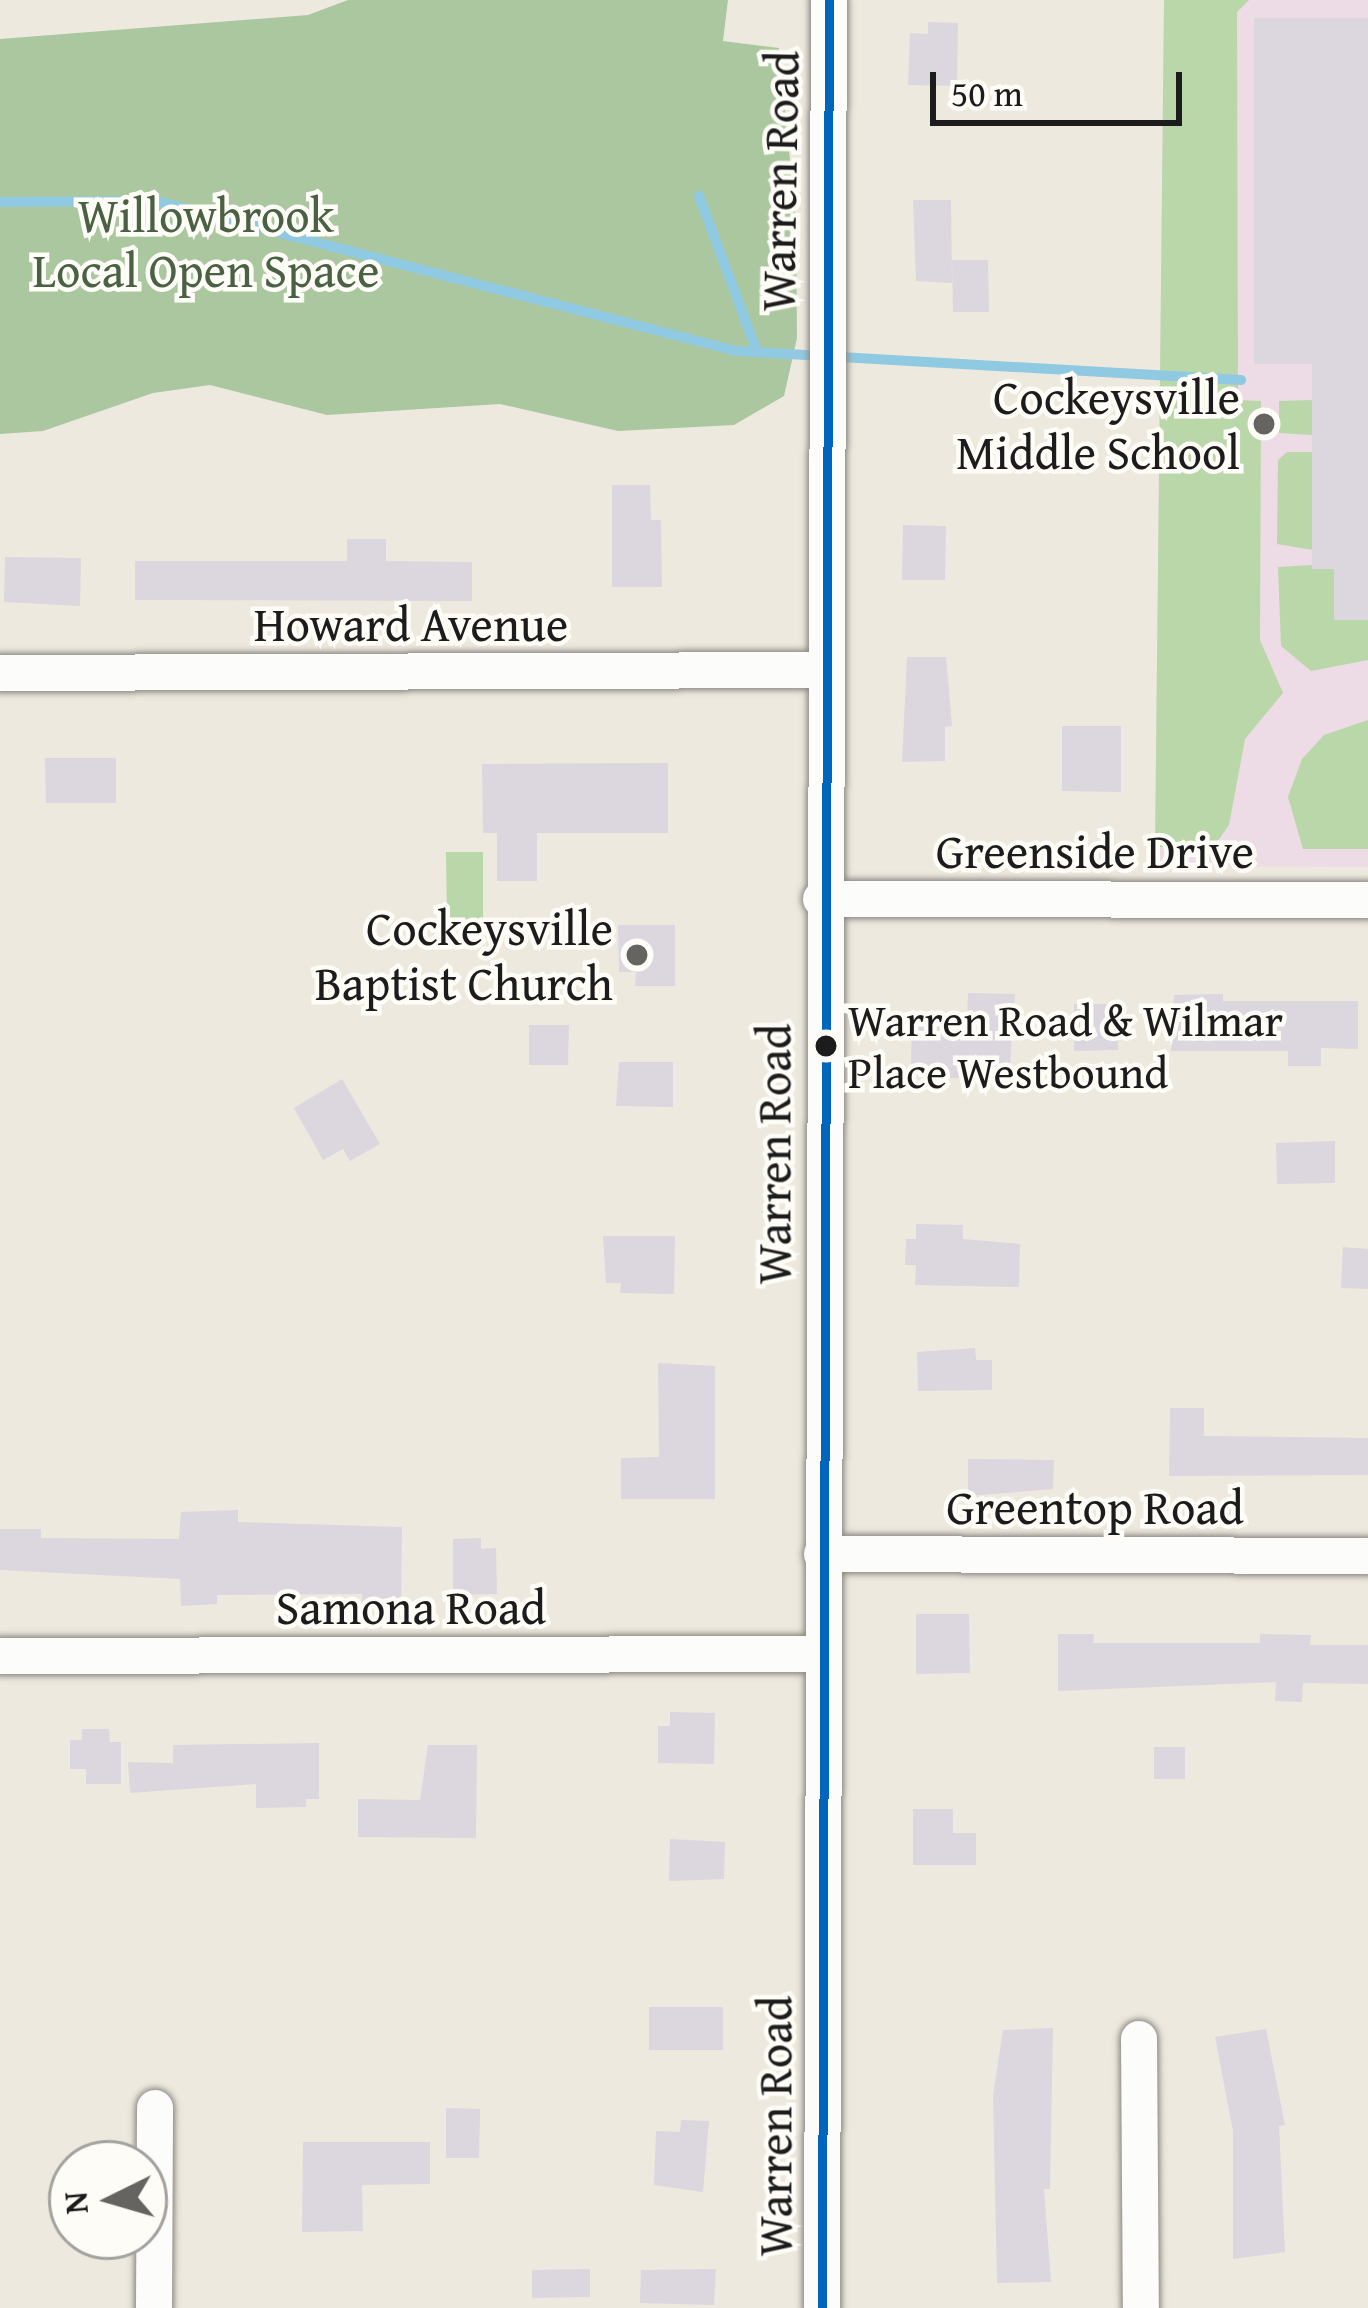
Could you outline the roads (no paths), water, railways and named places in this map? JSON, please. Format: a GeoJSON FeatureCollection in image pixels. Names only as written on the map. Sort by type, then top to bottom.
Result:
{"type":"FeatureCollection","features":[{"type":"Feature","properties":{"kind":"street","name":"Warren Road"},"geometry":{"type":"LineString","coordinates":[[821,2308],[821,898],[829,0]]}},
{"type":"Feature","properties":{"kind":"street","name":"Howard Avenue"},"geometry":{"type":"LineString","coordinates":[[0,674],[822,670]]}},
{"type":"Feature","properties":{"kind":"street","name":"Greenside Drive"},"geometry":{"type":"LineString","coordinates":[[821,898],[1368,900]]}},
{"type":"Feature","properties":{"kind":"street","name":"Greentop Road"},"geometry":{"type":"LineString","coordinates":[[822,1554],[1368,1556]]}},
{"type":"Feature","properties":{"kind":"street","name":"Samona Road"},"geometry":{"type":"LineString","coordinates":[[0,1656],[822,1654]]}},
{"type":"Feature","properties":{"kind":"street"},"geometry":{"type":"LineString","coordinates":[[1139,2039],[1141,2308]]}},
{"type":"Feature","properties":{"kind":"street"},"geometry":{"type":"LineString","coordinates":[[154,2108],[154,2308]]}},
{"type":"Feature","properties":{"kind":"waterway"},"geometry":{"type":"LineString","coordinates":[[699,196],[757,352]]}},
{"type":"Feature","properties":{"kind":"waterway"},"geometry":{"type":"LineString","coordinates":[[0,202],[156,201],[736,351],[1241,380]]}},
{"type":"Feature","properties":{"kind":"place","name":"Cockeysville Middle School"},"geometry":{"type":"Point","coordinates":[1264,424]}},
{"type":"Feature","properties":{"kind":"place","name":"Cockeysville Baptist Church"},"geometry":{"type":"Point","coordinates":[637,955]}},
{"type":"Feature","properties":{"kind":"place","name":"Warren Road & Wilmar Place Westbound"},"geometry":{"type":"Point","coordinates":[826,1046]}},
{"type":"Feature","properties":{"kind":"park label","name":"Willowbrook Local Open Space"},"geometry":{"type":"Point","coordinates":[206,242]}}]}
